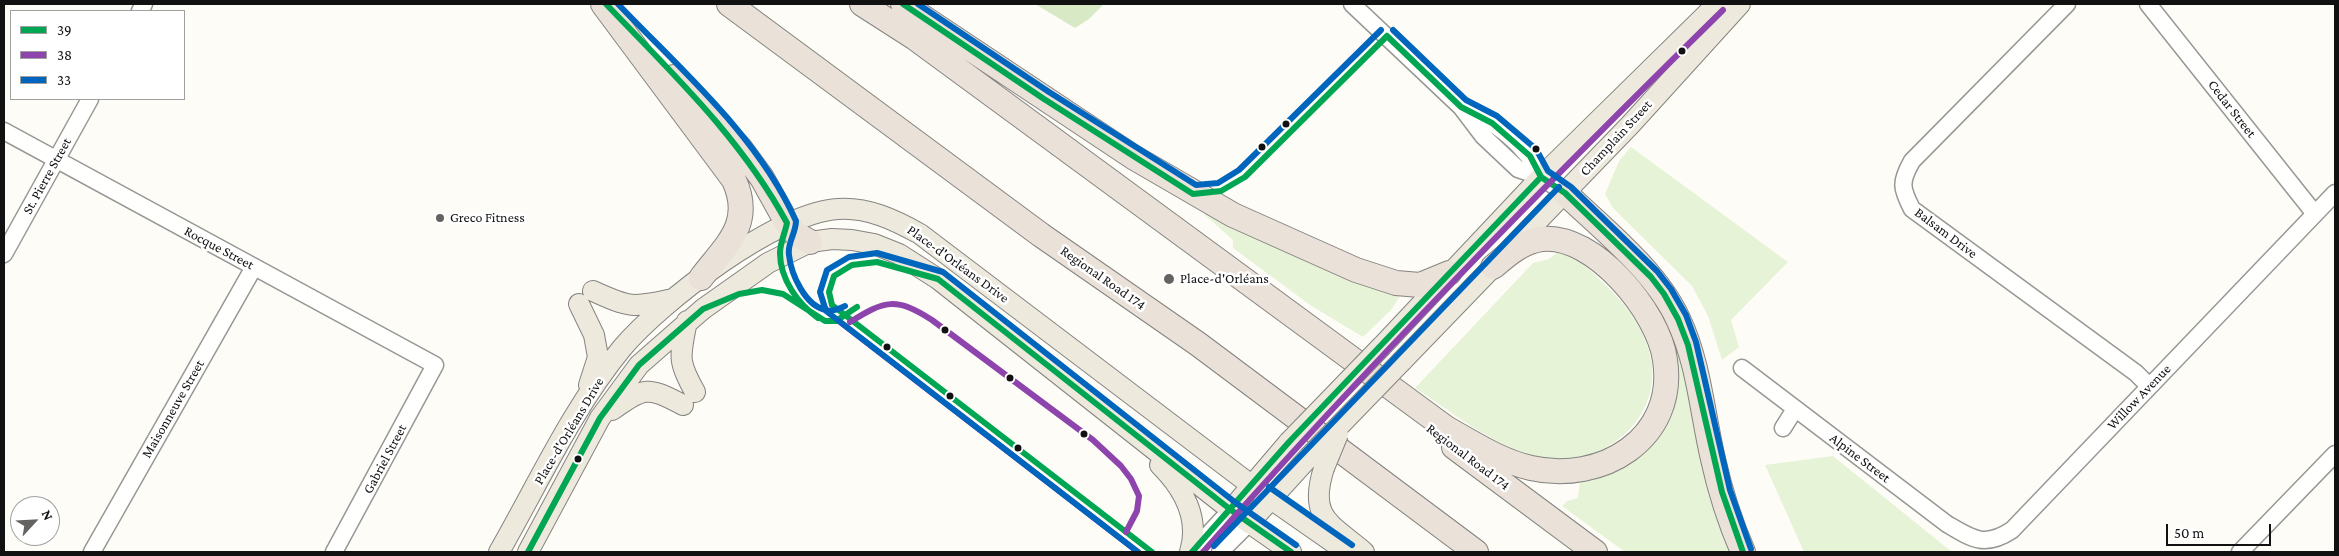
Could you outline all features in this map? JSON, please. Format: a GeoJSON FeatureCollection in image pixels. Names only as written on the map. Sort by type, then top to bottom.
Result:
{"type":"FeatureCollection","features":[{"type":"Feature","properties":{"kind":"highway"},"geometry":{"type":"LineString","coordinates":[[605,4],[740,148],[762,178],[787,223],[796,234],[810,242]]}},
{"type":"Feature","properties":{"kind":"highway"},"geometry":{"type":"LineString","coordinates":[[605,4],[734,180],[739,191],[742,216],[734,236],[701,278]]}},
{"type":"Feature","properties":{"kind":"highway","name":"Regional Road 174"},"geometry":{"type":"LineString","coordinates":[[729,4],[1041,235],[1198,344],[1476,552]]}},
{"type":"Feature","properties":{"kind":"highway"},"geometry":{"type":"LineString","coordinates":[[860,4],[923,44],[1446,428],[1510,462],[1548,471],[1588,470],[1619,457],[1632,448],[1654,422],[1662,404],[1666,384],[1666,362],[1662,344],[1654,324],[1644,308],[1612,272],[1596,258],[1574,244],[1562,240],[1540,239],[1530,242],[1506,256],[1493,267]]}},
{"type":"Feature","properties":{"kind":"highway","name":"Regional Road 174"},"geometry":{"type":"LineString","coordinates":[[860,4],[1595,552]]}},
{"type":"Feature","properties":{"kind":"highway"},"geometry":{"type":"LineString","coordinates":[[903,4],[1133,157],[1233,215],[1356,270],[1396,283],[1420,285],[1449,273]]}},
{"type":"Feature","properties":{"kind":"highway"},"geometry":{"type":"LineString","coordinates":[[1565,193],[1651,277],[1664,294],[1678,319],[1696,374],[1722,492],[1743,552]]}},
{"type":"Feature","properties":{"kind":"main road","name":"Champlain Street"},"geometry":{"type":"LineString","coordinates":[[1231,510],[1289,442],[1382,346],[1540,177],[1716,4]]}},
{"type":"Feature","properties":{"kind":"main road","name":"Champlain Street"},"geometry":{"type":"LineString","coordinates":[[1248,523],[1270,498],[1316,462],[1343,423],[1565,193],[1740,4]]}},
{"type":"Feature","properties":{"kind":"main road","name":"Place-d'Orléans Drive"},"geometry":{"type":"LineString","coordinates":[[499,552],[583,404],[622,348],[673,299],[757,239],[787,223],[820,212],[838,209],[858,210],[898,222],[920,234],[1251,485],[1347,552]]}},
{"type":"Feature","properties":{"kind":"main road","name":"Place-d'Orléans Drive"},"geometry":{"type":"LineString","coordinates":[[528,552],[600,418],[639,365],[687,321],[774,260],[810,242],[832,239],[874,244],[899,254],[938,279],[1231,510],[1291,552]]}},
{"type":"Feature","properties":{"kind":"main road"},"geometry":{"type":"LineString","coordinates":[[583,404],[598,357],[586,297],[624,306],[650,305],[673,299]]}},
{"type":"Feature","properties":{"kind":"main road"},"geometry":{"type":"LineString","coordinates":[[600,418],[638,392],[658,392],[689,399],[682,369],[681,354],[687,321]]}},
{"type":"Feature","properties":{"kind":"main road"},"geometry":{"type":"LineString","coordinates":[[1106,413],[1165,470],[1186,499],[1194,526],[1191,552]]}},
{"type":"Feature","properties":{"kind":"main road"},"geometry":{"type":"LineString","coordinates":[[1316,462],[1317,496],[1320,512],[1327,522],[1364,552]]}},
{"type":"Feature","properties":{"kind":"street"},"geometry":{"type":"LineString","coordinates":[[1352,4],[1460,106],[1500,130],[1530,156],[1540,177],[1565,193]]}},
{"type":"Feature","properties":{"kind":"street","name":"Balsam Drive"},"geometry":{"type":"LineString","coordinates":[[2067,4],[1912,161],[1904,176],[1903,190],[1912,209],[2112,355],[2149,386]]}},
{"type":"Feature","properties":{"kind":"street","name":"Cedar Street"},"geometry":{"type":"LineString","coordinates":[[2148,4],[2315,214]]}},
{"type":"Feature","properties":{"kind":"street","name":"St. Pierre Street"},"geometry":{"type":"LineString","coordinates":[[4,254],[89,100]]}},
{"type":"Feature","properties":{"kind":"street","name":"Rocque Street"},"geometry":{"type":"LineString","coordinates":[[4,131],[435,365]]}},
{"type":"Feature","properties":{"kind":"street","name":"Willow Avenue"},"geometry":{"type":"LineString","coordinates":[[1924,508],[1972,539],[2000,538],[2012,530],[2335,193]]}},
{"type":"Feature","properties":{"kind":"street","name":"Maisonneuve Street"},"geometry":{"type":"LineString","coordinates":[[92,552],[254,267]]}},
{"type":"Feature","properties":{"kind":"street","name":"Gabriel Street"},"geometry":{"type":"LineString","coordinates":[[334,552],[435,365]]}},
{"type":"Feature","properties":{"kind":"street","name":"Alpine Street"},"geometry":{"type":"LineString","coordinates":[[1742,368],[1924,508]]}},
{"type":"Feature","properties":{"kind":"street"},"geometry":{"type":"LineString","coordinates":[[1783,428],[1795,409]]}},
{"type":"Feature","properties":{"kind":"street"},"geometry":{"type":"LineString","coordinates":[[2240,552],[2335,454]]}},
{"type":"Feature","properties":{"kind":"street","name":"Champlain Street"},"geometry":{"type":"LineString","coordinates":[[1191,552],[1231,510]]}},
{"type":"Feature","properties":{"kind":"street","name":"Champlain Street"},"geometry":{"type":"LineString","coordinates":[[1220,552],[1248,523]]}},
{"type":"Feature","properties":{"kind":"green space"},"geometry":{"type":"Polygon","coordinates":[[[1035,4],[1104,4],[1089,19],[1075,28],[1035,4]]]}},
{"type":"Feature","properties":{"kind":"green space"},"geometry":{"type":"Polygon","coordinates":[[[1631,147],[1788,262],[1731,320],[1739,347],[1722,360],[1708,316],[1692,286],[1613,208],[1605,194],[1619,161],[1631,147]]]}},
{"type":"Feature","properties":{"kind":"green space"},"geometry":{"type":"Polygon","coordinates":[[[1206,209],[1400,296],[1391,310],[1363,337],[1310,305],[1233,248],[1233,240],[1204,214],[1206,209]]]}},
{"type":"Feature","properties":{"kind":"green space"},"geometry":{"type":"Polygon","coordinates":[[[1559,251],[1571,255],[1587,267],[1617,297],[1631,315],[1643,334],[1647,345],[1650,355],[1652,380],[1647,402],[1636,422],[1620,438],[1601,450],[1579,457],[1556,460],[1533,456],[1502,443],[1472,426],[1415,388],[1533,263],[1549,259],[1559,251]]]}},
{"type":"Feature","properties":{"kind":"green space"},"geometry":{"type":"Polygon","coordinates":[[[1668,320],[1675,335],[1731,552],[1625,552],[1562,506],[1567,501],[1578,498],[1580,480],[1650,445],[1664,322],[1668,320]]]}},
{"type":"Feature","properties":{"kind":"green space"},"geometry":{"type":"Polygon","coordinates":[[[1833,456],[1952,552],[1804,552],[1765,465],[1833,456]]]}},
{"type":"Feature","properties":{"kind":"transit line","name":"39"},"geometry":{"type":"LineString","coordinates":[[606,4],[704,108],[749,163],[769,192],[787,223],[780,249],[783,272],[797,298],[818,318]]}},
{"type":"Feature","properties":{"kind":"transit line","name":"33"},"geometry":{"type":"LineString","coordinates":[[618,4],[692,79],[740,132],[780,190],[796,221],[789,246],[790,263],[796,280],[806,296],[818,307],[829,311],[845,306]]}},
{"type":"Feature","properties":{"kind":"transit line","name":"39"},"geometry":{"type":"LineString","coordinates":[[903,4],[1044,99],[1193,194],[1221,191],[1245,177],[1387,36]]}},
{"type":"Feature","properties":{"kind":"transit line","name":"33"},"geometry":{"type":"LineString","coordinates":[[918,4],[1049,92],[1196,185],[1218,183],[1239,170],[1381,30]]}},
{"type":"Feature","properties":{"kind":"transit line","name":"38"},"geometry":{"type":"LineString","coordinates":[[1203,552],[1329,413],[1458,276],[1723,10]]}},
{"type":"Feature","properties":{"kind":"transit line","name":"33"},"geometry":{"type":"LineString","coordinates":[[1393,30],[1466,100],[1497,116],[1536,149],[1548,171],[1571,187],[1657,271],[1671,289],[1686,315],[1696,342],[1730,490],[1751,549]]}},
{"type":"Feature","properties":{"kind":"transit line","name":"39"},"geometry":{"type":"LineString","coordinates":[[1387,36],[1461,107],[1492,123],[1530,156],[1541,177],[1565,193],[1651,277],[1664,294],[1678,319],[1688,345],[1722,492],[1743,552]]}},
{"type":"Feature","properties":{"kind":"transit line","name":"39"},"geometry":{"type":"LineString","coordinates":[[1192,552],[1289,442],[1541,177]]}},
{"type":"Feature","properties":{"kind":"transit line","name":"33"},"geometry":{"type":"LineString","coordinates":[[1214,546],[1559,187]]}},
{"type":"Feature","properties":{"kind":"transit line","name":"33"},"geometry":{"type":"LineString","coordinates":[[1138,552],[826,311],[820,292],[827,270],[849,257],[877,253],[943,272],[1236,503],[1296,545]]}},
{"type":"Feature","properties":{"kind":"transit line","name":"39"},"geometry":{"type":"LineString","coordinates":[[1152,552],[832,305],[829,292],[834,276],[852,265],[877,262],[938,279],[1231,510],[1291,552]]}},
{"type":"Feature","properties":{"kind":"transit line","name":"39"},"geometry":{"type":"LineString","coordinates":[[528,552],[600,418],[639,365],[703,309],[739,294],[762,290],[783,294],[825,321],[836,321],[857,307]]}},
{"type":"Feature","properties":{"kind":"transit line","name":"38"},"geometry":{"type":"LineString","coordinates":[[850,322],[873,309],[891,304],[909,308],[920,313],[1093,440],[1121,466],[1131,479],[1139,496],[1137,511],[1126,532]]}},
{"type":"Feature","properties":{"kind":"transit line","name":"38"},"geometry":{"type":"LineString","coordinates":[[840,322],[1138,552]]}},
{"type":"Feature","properties":{"kind":"transit line","name":"33"},"geometry":{"type":"LineString","coordinates":[[1269,487],[1352,545]]}},
{"type":"Feature","properties":{"kind":"place","name":"Greco Fitness"},"geometry":{"type":"Point","coordinates":[440,218]}},
{"type":"Feature","properties":{"kind":"place","name":"Place-d'Orléans"},"geometry":{"type":"Point","coordinates":[1169,279]}}]}
